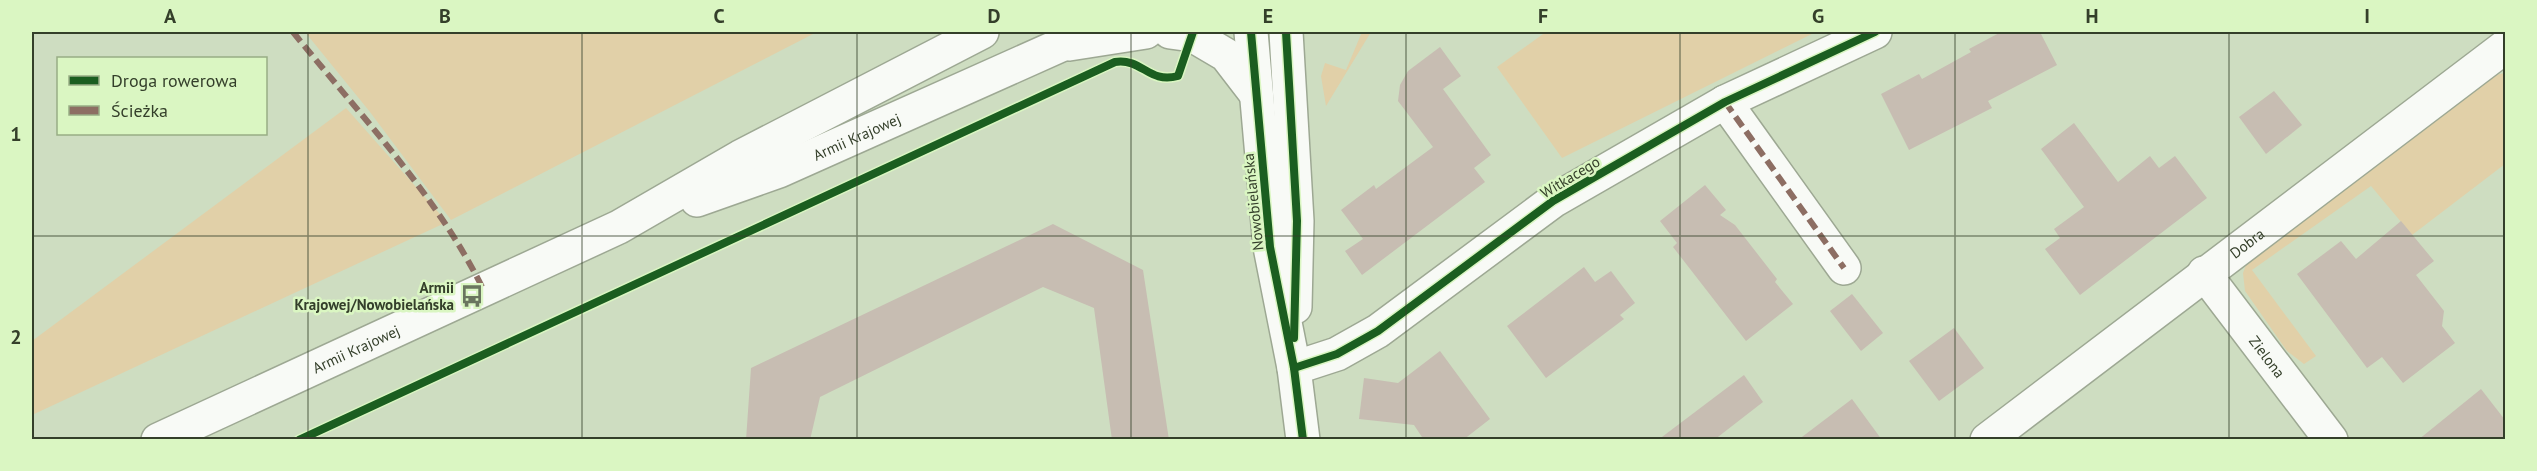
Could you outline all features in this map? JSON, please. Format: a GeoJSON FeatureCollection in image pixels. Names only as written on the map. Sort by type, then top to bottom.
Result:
{"type":"FeatureCollection","features":[{"type":"Feature","properties":{"kind":"street","name":"Armii Krajowej"},"geometry":{"type":"LineString","coordinates":[[158,440],[619,227],[770,141],[982,32]]}},
{"type":"Feature","properties":{"kind":"street","name":"Armii Krajowej"},"geometry":{"type":"LineString","coordinates":[[619,227],[778,171],[1090,32]]}},
{"type":"Feature","properties":{"kind":"street"},"geometry":{"type":"LineString","coordinates":[[1055,47],[1146,32]]}},
{"type":"Feature","properties":{"kind":"street"},"geometry":{"type":"LineString","coordinates":[[1170,32],[1192,35],[1226,55],[1256,94]]}},
{"type":"Feature","properties":{"kind":"street","name":"Nowobielańska"},"geometry":{"type":"LineString","coordinates":[[1251,32],[1270,247],[1294,368],[1303,440]]}},
{"type":"Feature","properties":{"kind":"street","name":"Nowobielańska"},"geometry":{"type":"LineString","coordinates":[[1286,32],[1297,221],[1294,368]]}},
{"type":"Feature","properties":{"kind":"street","name":"Witkacego"},"geometry":{"type":"LineString","coordinates":[[1294,368],[1337,354],[1378,332],[1553,201],[1725,102],[1875,32]]}},
{"type":"Feature","properties":{"kind":"street","name":"Dobra"},"geometry":{"type":"LineString","coordinates":[[1986,440],[2505,46]]}},
{"type":"Feature","properties":{"kind":"street"},"geometry":{"type":"LineString","coordinates":[[1725,102],[1844,268]]}},
{"type":"Feature","properties":{"kind":"street","name":"Zielona"},"geometry":{"type":"LineString","coordinates":[[2205,273],[2331,440]]}},
{"type":"Feature","properties":{"kind":"shaded area"},"geometry":{"type":"Polygon","coordinates":[[[305,32],[817,32],[451,220],[370,112],[305,32]]]}},
{"type":"Feature","properties":{"kind":"shaded area"},"geometry":{"type":"Polygon","coordinates":[[[1362,32],[1371,32],[1326,106],[1321,76],[1325,63],[1346,70],[1362,32]]]}},
{"type":"Feature","properties":{"kind":"shaded area"},"geometry":{"type":"Polygon","coordinates":[[[1546,32],[1816,32],[1562,158],[1497,67],[1546,32]]]}},
{"type":"Feature","properties":{"kind":"shaded area"},"geometry":{"type":"Polygon","coordinates":[[[2505,73],[2505,164],[2412,235],[2371,186],[2252,270],[2316,356],[2304,364],[2287,351],[2245,291],[2243,273],[2248,260],[2490,76],[2505,73]]]}},
{"type":"Feature","properties":{"kind":"shaded area"},"geometry":{"type":"Polygon","coordinates":[[[346,108],[447,222],[32,415],[32,341],[346,108]]]}},
{"type":"Feature","properties":{"kind":"building"},"geometry":{"type":"Polygon","coordinates":[[[2001,32],[2040,32],[2057,65],[1988,101],[1992,108],[1909,150],[1881,94],[1919,74],[1922,79],[1971,52],[1969,49],[2001,32]]]}},
{"type":"Feature","properties":{"kind":"building"},"geometry":{"type":"Polygon","coordinates":[[[1440,47],[1461,76],[1443,89],[1491,155],[1474,168],[1485,182],[1362,275],[1345,251],[1363,239],[1341,210],[1374,185],[1376,189],[1433,147],[1398,101],[1400,85],[1408,71],[1440,47]]]}},
{"type":"Feature","properties":{"kind":"building"},"geometry":{"type":"Polygon","coordinates":[[[2274,91],[2302,125],[2266,154],[2239,117],[2274,91]]]}},
{"type":"Feature","properties":{"kind":"building"},"geometry":{"type":"Polygon","coordinates":[[[2074,123],[2118,182],[2150,156],[2159,168],[2175,156],[2207,198],[2080,295],[2045,249],[2060,238],[2054,229],[2084,207],[2041,149],[2074,123]]]}},
{"type":"Feature","properties":{"kind":"building"},"geometry":{"type":"Polygon","coordinates":[[[1705,185],[1726,210],[1720,215],[1735,225],[1777,279],[1775,282],[1793,304],[1746,341],[1673,247],[1677,243],[1660,221],[1705,185]]]}},
{"type":"Feature","properties":{"kind":"building"},"geometry":{"type":"Polygon","coordinates":[[[2401,221],[2434,261],[2416,275],[2444,311],[2442,326],[2455,343],[2403,383],[2382,357],[2367,368],[2297,274],[2341,241],[2356,259],[2401,221]]]}},
{"type":"Feature","properties":{"kind":"building"},"geometry":{"type":"Polygon","coordinates":[[[1053,224],[1143,270],[1169,440],[1112,440],[1094,308],[1043,287],[820,397],[810,440],[746,440],[751,368],[1053,224]]]}},
{"type":"Feature","properties":{"kind":"building"},"geometry":{"type":"Polygon","coordinates":[[[1584,267],[1595,282],[1611,271],[1635,303],[1620,315],[1624,319],[1546,378],[1507,326],[1584,267]]]}},
{"type":"Feature","properties":{"kind":"building"},"geometry":{"type":"Polygon","coordinates":[[[1852,294],[1883,333],[1861,351],[1830,311],[1852,294]]]}},
{"type":"Feature","properties":{"kind":"building"},"geometry":{"type":"Polygon","coordinates":[[[1954,328],[1984,368],[1939,401],[1909,361],[1954,328]]]}},
{"type":"Feature","properties":{"kind":"building"},"geometry":{"type":"Polygon","coordinates":[[[1440,351],[1490,419],[1463,440],[1424,440],[1414,425],[1359,419],[1364,378],[1398,383],[1440,351]]]}},
{"type":"Feature","properties":{"kind":"building"},"geometry":{"type":"Polygon","coordinates":[[[1744,375],[1763,402],[1714,440],[1658,440],[1744,375]]]}},
{"type":"Feature","properties":{"kind":"building"},"geometry":{"type":"Polygon","coordinates":[[[2481,389],[2505,420],[2505,440],[2418,440],[2481,389]]]}},
{"type":"Feature","properties":{"kind":"building"},"geometry":{"type":"Polygon","coordinates":[[[1852,399],[1882,440],[1798,440],[1852,399]]]}},
{"type":"Feature","properties":{"kind":"marked path"},"geometry":{"type":"LineString","coordinates":[[293,32],[421,189],[444,222],[484,291]]}},
{"type":"Feature","properties":{"kind":"marked path"},"geometry":{"type":"LineString","coordinates":[[1725,102],[1844,268]]}},
{"type":"Feature","properties":{"kind":"cycle path"},"geometry":{"type":"LineString","coordinates":[[299,440],[1115,62],[1132,64],[1159,77],[1178,76],[1193,32]]}},
{"type":"Feature","properties":{"kind":"cycle path"},"geometry":{"type":"LineString","coordinates":[[1251,32],[1270,247],[1294,368],[1303,440]]}},
{"type":"Feature","properties":{"kind":"cycle path"},"geometry":{"type":"LineString","coordinates":[[1286,32],[1297,221],[1294,338]]}},
{"type":"Feature","properties":{"kind":"cycle path"},"geometry":{"type":"LineString","coordinates":[[1294,368],[1337,354],[1378,331],[1553,201],[1725,102],[1875,32]]}},
{"type":"Feature","properties":{"kind":"place","name":"Armii Krajowej/Nowobielańska"},"geometry":{"type":"Point","coordinates":[472,296]}}]}
